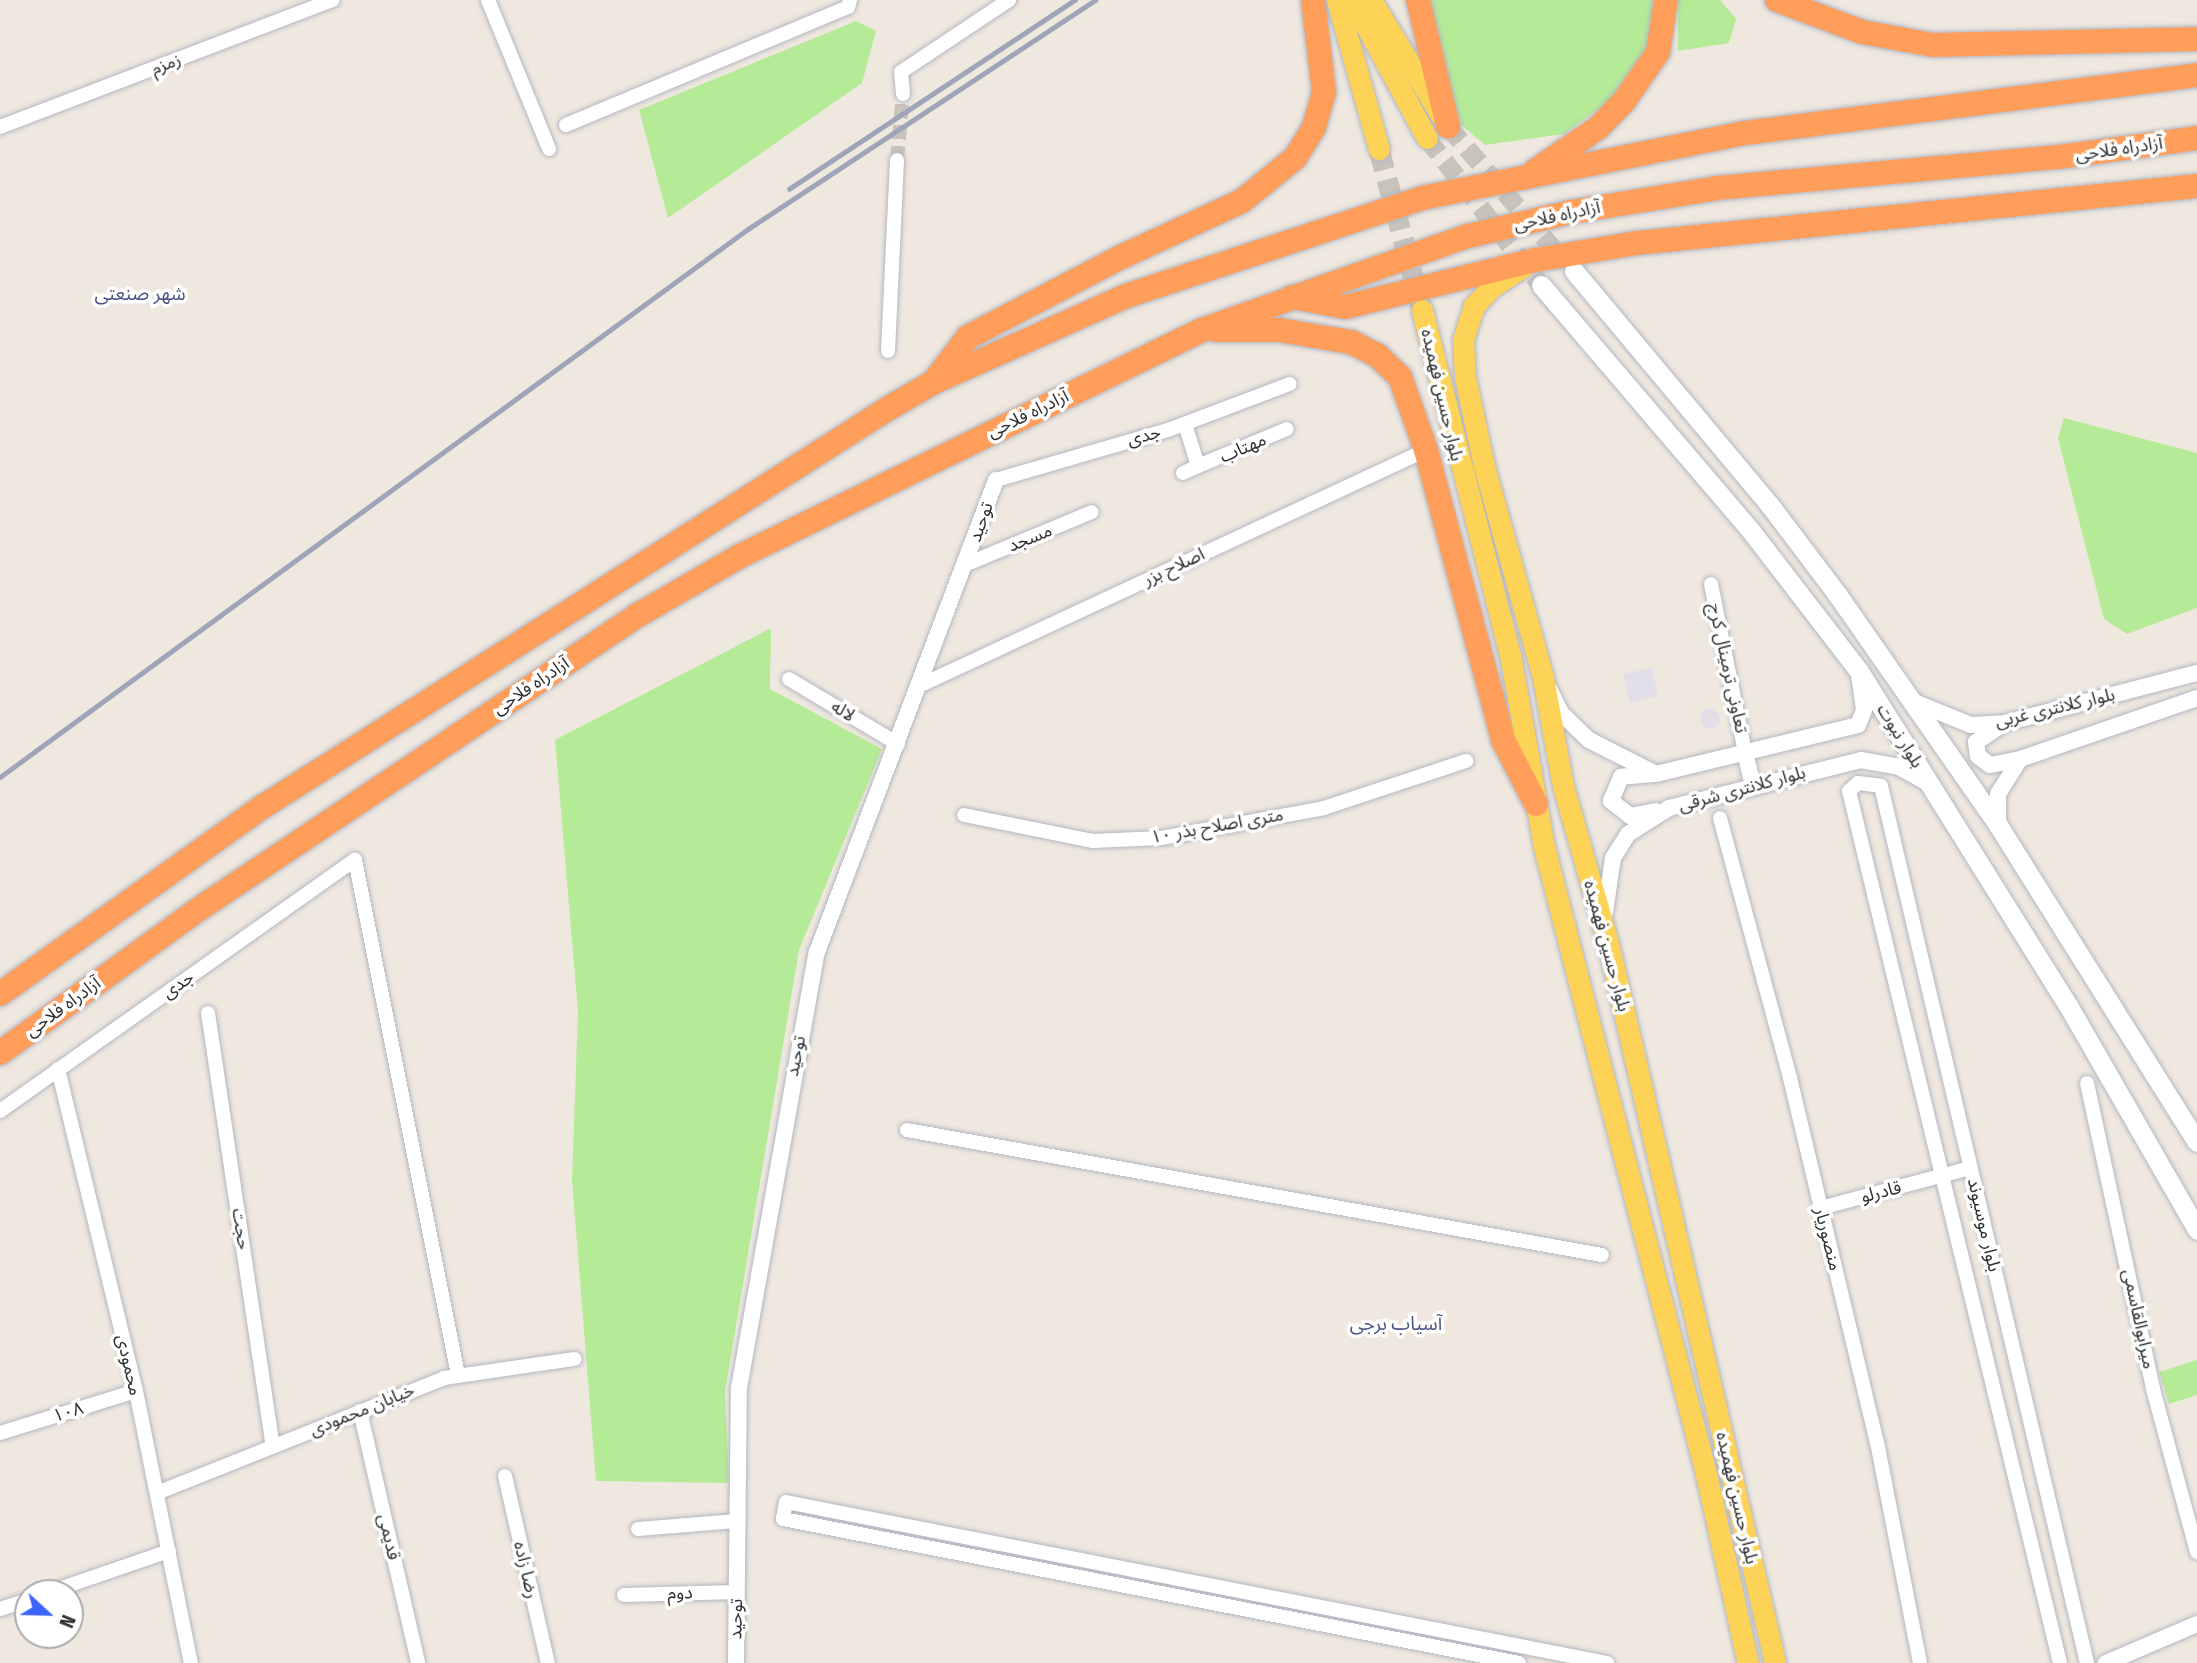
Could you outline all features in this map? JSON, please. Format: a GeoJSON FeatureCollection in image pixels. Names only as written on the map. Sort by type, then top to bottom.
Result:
{"type":"FeatureCollection","features":[{"type":"Feature","properties":{"kind":"highway"},"geometry":{"type":"LineString","coordinates":[[934,382],[968,337],[1121,257],[1242,201],[1295,159],[1314,127],[1324,92],[1313,0]]}},
{"type":"Feature","properties":{"kind":"highway"},"geometry":{"type":"LineString","coordinates":[[1418,0],[1438,132]]}},
{"type":"Feature","properties":{"kind":"highway"},"geometry":{"type":"LineString","coordinates":[[1523,179],[1599,127],[1624,101],[1658,52],[1666,0]]}},
{"type":"Feature","properties":{"kind":"highway"},"geometry":{"type":"LineString","coordinates":[[1777,0],[1862,32],[1933,45],[2197,39]]}},
{"type":"Feature","properties":{"kind":"highway"},"geometry":{"type":"LineString","coordinates":[[0,994],[264,806],[934,382],[1126,296],[1422,198],[1745,132],[2197,75]]}},
{"type":"Feature","properties":{"kind":"highway","name":"آزادراه فلاحی"},"geometry":{"type":"LineString","coordinates":[[0,1053],[196,911],[638,615],[740,556],[1202,330],[1288,297],[1464,237],[1571,212],[1717,188],[2059,157],[2197,138]]}},
{"type":"Feature","properties":{"kind":"highway"},"geometry":{"type":"LineString","coordinates":[[1288,297],[1345,307],[1535,260],[1637,243],[2197,186]]}},
{"type":"Feature","properties":{"kind":"highway"},"geometry":{"type":"LineString","coordinates":[[1202,330],[1314,334],[1351,342],[1377,355],[1400,377],[1426,450],[1503,740],[1536,804]]}},
{"type":"Feature","properties":{"kind":"main road"},"geometry":{"type":"LineString","coordinates":[[1337,0],[1379,149]]}},
{"type":"Feature","properties":{"kind":"main road"},"geometry":{"type":"LineString","coordinates":[[1352,0],[1438,132]]}},
{"type":"Feature","properties":{"kind":"main road"},"geometry":{"type":"LineString","coordinates":[[1371,0],[1438,132]]}},
{"type":"Feature","properties":{"kind":"main road","name":"بلوار حسین فهمیده"},"geometry":{"type":"LineString","coordinates":[[1535,260],[1493,286],[1474,306],[1463,339],[1465,377],[1484,466],[1543,678],[1563,786],[1608,943],[1775,1663]]}},
{"type":"Feature","properties":{"kind":"main road","name":"بلوار نبوت"},"geometry":{"type":"LineString","coordinates":[[1574,271],[1769,504],[1914,702],[1998,825],[2197,1142]]}},
{"type":"Feature","properties":{"kind":"main road","name":"بلوار نبوت"},"geometry":{"type":"LineString","coordinates":[[1541,285],[1751,531],[1859,671],[2069,1007],[2194,1221]]}},
{"type":"Feature","properties":{"kind":"main road","name":"بلوار حسین فهمیده"},"geometry":{"type":"LineString","coordinates":[[1422,310],[1510,654],[1536,804],[1748,1663]]}},
{"type":"Feature","properties":{"kind":"main road"},"geometry":{"type":"LineString","coordinates":[[1647,1247],[1678,1239]]}},
{"type":"Feature","properties":{"kind":"street","name":"زمزم"},"geometry":{"type":"LineString","coordinates":[[0,127],[333,0]]}},
{"type":"Feature","properties":{"kind":"street"},"geometry":{"type":"LineString","coordinates":[[488,0],[549,149]]}},
{"type":"Feature","properties":{"kind":"street"},"geometry":{"type":"LineString","coordinates":[[566,125],[848,7],[850,0]]}},
{"type":"Feature","properties":{"kind":"street"},"geometry":{"type":"LineString","coordinates":[[903,94],[901,72],[1009,0]]}},
{"type":"Feature","properties":{"kind":"street"},"geometry":{"type":"LineString","coordinates":[[888,351],[897,160]]}},
{"type":"Feature","properties":{"kind":"street","name":"جدی"},"geometry":{"type":"LineString","coordinates":[[996,480],[1185,424],[1290,384]]}},
{"type":"Feature","properties":{"kind":"street","name":"مهتاب"},"geometry":{"type":"LineString","coordinates":[[1185,424],[1198,466]]}},
{"type":"Feature","properties":{"kind":"street","name":"مهتاب"},"geometry":{"type":"LineString","coordinates":[[1183,473],[1287,429]]}},
{"type":"Feature","properties":{"kind":"street","name":"اصلاح بزر"},"geometry":{"type":"LineString","coordinates":[[921,684],[1426,450]]}},
{"type":"Feature","properties":{"kind":"street","name":"توحید"},"geometry":{"type":"LineString","coordinates":[[736,1663],[739,1388],[817,952],[967,564],[996,480]]}},
{"type":"Feature","properties":{"kind":"street","name":"مسجد"},"geometry":{"type":"LineString","coordinates":[[967,564],[1092,512]]}},
{"type":"Feature","properties":{"kind":"street","name":"تعاونی ترمینال کرج"},"geometry":{"type":"LineString","coordinates":[[1711,584],[1745,752]]}},
{"type":"Feature","properties":{"kind":"street","name":"بلوار کلانتری شرقی"},"geometry":{"type":"LineString","coordinates":[[1859,671],[1864,710],[1858,725],[1656,774],[1621,777],[1611,801],[1630,816],[1861,760],[1899,767],[1930,784]]}},
{"type":"Feature","properties":{"kind":"street","name":"بلوار کلانتری غربی"},"geometry":{"type":"LineString","coordinates":[[1914,702],[1971,725],[2005,723],[2197,673]]}},
{"type":"Feature","properties":{"kind":"street"},"geometry":{"type":"LineString","coordinates":[[1543,678],[1562,714],[1589,740],[1656,774]]}},
{"type":"Feature","properties":{"kind":"street","name":"لاله"},"geometry":{"type":"LineString","coordinates":[[789,679],[898,744]]}},
{"type":"Feature","properties":{"kind":"street","name":"بلوار کلانتری غربی"},"geometry":{"type":"LineString","coordinates":[[2005,723],[1976,742],[1978,756],[1990,765],[2020,758],[2197,698]]}},
{"type":"Feature","properties":{"kind":"street"},"geometry":{"type":"LineString","coordinates":[[1745,752],[1753,786]]}},
{"type":"Feature","properties":{"kind":"street"},"geometry":{"type":"LineString","coordinates":[[1998,825],[1998,794],[2020,758]]}},
{"type":"Feature","properties":{"kind":"street","name":"۱۰ متری اصلاح بذر"},"geometry":{"type":"LineString","coordinates":[[964,815],[1038,834],[1093,841],[1161,838],[1324,808],[1382,792],[1465,761]]}},
{"type":"Feature","properties":{"kind":"street","name":"بلوار موسیوند"},"geometry":{"type":"LineString","coordinates":[[2060,1663],[1849,791],[1866,782],[1881,786],[2087,1663]]}},
{"type":"Feature","properties":{"kind":"street","name":"بلوار کلانتری شرقی"},"geometry":{"type":"LineString","coordinates":[[1608,943],[1603,900],[1613,858],[1628,834],[1669,808]]}},
{"type":"Feature","properties":{"kind":"street","name":"منصوریار"},"geometry":{"type":"LineString","coordinates":[[1720,818],[1821,1208],[1877,1442],[1920,1663]]}},
{"type":"Feature","properties":{"kind":"street","name":"جدی"},"geometry":{"type":"LineString","coordinates":[[0,1111],[355,860],[458,1376]]}},
{"type":"Feature","properties":{"kind":"street","name":"حجت"},"geometry":{"type":"LineString","coordinates":[[208,1013],[273,1446]]}},
{"type":"Feature","properties":{"kind":"street","name":"محمودی"},"geometry":{"type":"LineString","coordinates":[[58,1069],[136,1391],[191,1663]]}},
{"type":"Feature","properties":{"kind":"street","name":"میرابوالقاسمی"},"geometry":{"type":"LineString","coordinates":[[2087,1083],[2154,1389],[2197,1552]]}},
{"type":"Feature","properties":{"kind":"street"},"geometry":{"type":"LineString","coordinates":[[907,1130],[1602,1255]]}},
{"type":"Feature","properties":{"kind":"street","name":"قادرلو"},"geometry":{"type":"LineString","coordinates":[[1821,1208],[1970,1168]]}},
{"type":"Feature","properties":{"kind":"street","name":"خیابان محمودی"},"geometry":{"type":"LineString","coordinates":[[157,1493],[359,1412],[458,1376],[575,1359]]}},
{"type":"Feature","properties":{"kind":"street","name":"۱۰۸"},"geometry":{"type":"LineString","coordinates":[[0,1433],[136,1391]]}},
{"type":"Feature","properties":{"kind":"street","name":"قدیمی"},"geometry":{"type":"LineString","coordinates":[[359,1412],[418,1663]]}},
{"type":"Feature","properties":{"kind":"street","name":"رضا زاده"},"geometry":{"type":"LineString","coordinates":[[505,1476],[548,1663]]}},
{"type":"Feature","properties":{"kind":"street"},"geometry":{"type":"LineString","coordinates":[[1516,1663],[783,1519],[786,1502],[1607,1663]]}},
{"type":"Feature","properties":{"kind":"street"},"geometry":{"type":"LineString","coordinates":[[638,1529],[737,1521]]}},
{"type":"Feature","properties":{"kind":"street"},"geometry":{"type":"LineString","coordinates":[[84,1580],[169,1551]]}},
{"type":"Feature","properties":{"kind":"street","name":"دوم"},"geometry":{"type":"LineString","coordinates":[[624,1595],[737,1592]]}},
{"type":"Feature","properties":{"kind":"street"},"geometry":{"type":"LineString","coordinates":[[2106,1663],[2197,1624]]}},
{"type":"Feature","properties":{"kind":"shaded area"},"geometry":{"type":"Polygon","coordinates":[[[1652,668],[1658,696],[1630,703],[1623,674],[1652,668]]]}},
{"type":"Feature","properties":{"kind":"shaded area"},"geometry":{"type":"Polygon","coordinates":[[[1706,709],[1714,709],[1720,719],[1714,729],[1706,729],[1700,723],[1700,715],[1706,709]]]}},
{"type":"Feature","properties":{"kind":"green space"},"geometry":{"type":"Polygon","coordinates":[[[1424,0],[1658,0],[1657,31],[1624,91],[1564,134],[1485,145],[1460,124],[1424,0]]]}},
{"type":"Feature","properties":{"kind":"green space"},"geometry":{"type":"Polygon","coordinates":[[[1678,0],[1720,0],[1736,19],[1729,43],[1678,51],[1678,0]]]}},
{"type":"Feature","properties":{"kind":"green space"},"geometry":{"type":"Polygon","coordinates":[[[856,21],[876,31],[862,83],[668,218],[639,110],[856,21]]]}},
{"type":"Feature","properties":{"kind":"green space"},"geometry":{"type":"Polygon","coordinates":[[[2064,418],[2197,453],[2197,608],[2127,634],[2104,619],[2058,438],[2064,418]]]}},
{"type":"Feature","properties":{"kind":"green space"},"geometry":{"type":"Polygon","coordinates":[[[771,628],[770,689],[882,749],[799,950],[725,1391],[729,1483],[596,1481],[572,1180],[578,1012],[555,740],[771,628]]]}},
{"type":"Feature","properties":{"kind":"green space"},"geometry":{"type":"Polygon","coordinates":[[[2197,1360],[2197,1395],[2169,1404],[2159,1372],[2197,1360]]]}},
{"type":"Feature","properties":{"kind":"tunnel"},"geometry":{"type":"LineString","coordinates":[[897,160],[903,94]]}},
{"type":"Feature","properties":{"kind":"tunnel"},"geometry":{"type":"LineString","coordinates":[[1448,126],[1566,263]]}},
{"type":"Feature","properties":{"kind":"tunnel"},"geometry":{"type":"LineString","coordinates":[[1427,138],[1541,285]]}},
{"type":"Feature","properties":{"kind":"tunnel"},"geometry":{"type":"LineString","coordinates":[[1379,149],[1421,306]]}},
{"type":"Feature","properties":{"kind":"railway"},"geometry":{"type":"LineString","coordinates":[[789,189],[1075,0]]}},
{"type":"Feature","properties":{"kind":"railway"},"geometry":{"type":"LineString","coordinates":[[0,777],[748,229],[1095,0]]}},
{"type":"Feature","properties":{"kind":"district","name":"شهر صنعتی"},"geometry":{"type":"Point","coordinates":[140,294]}},
{"type":"Feature","properties":{"kind":"district","name":"آسیاب برجی"},"geometry":{"type":"Point","coordinates":[1396,1324]}}]}
